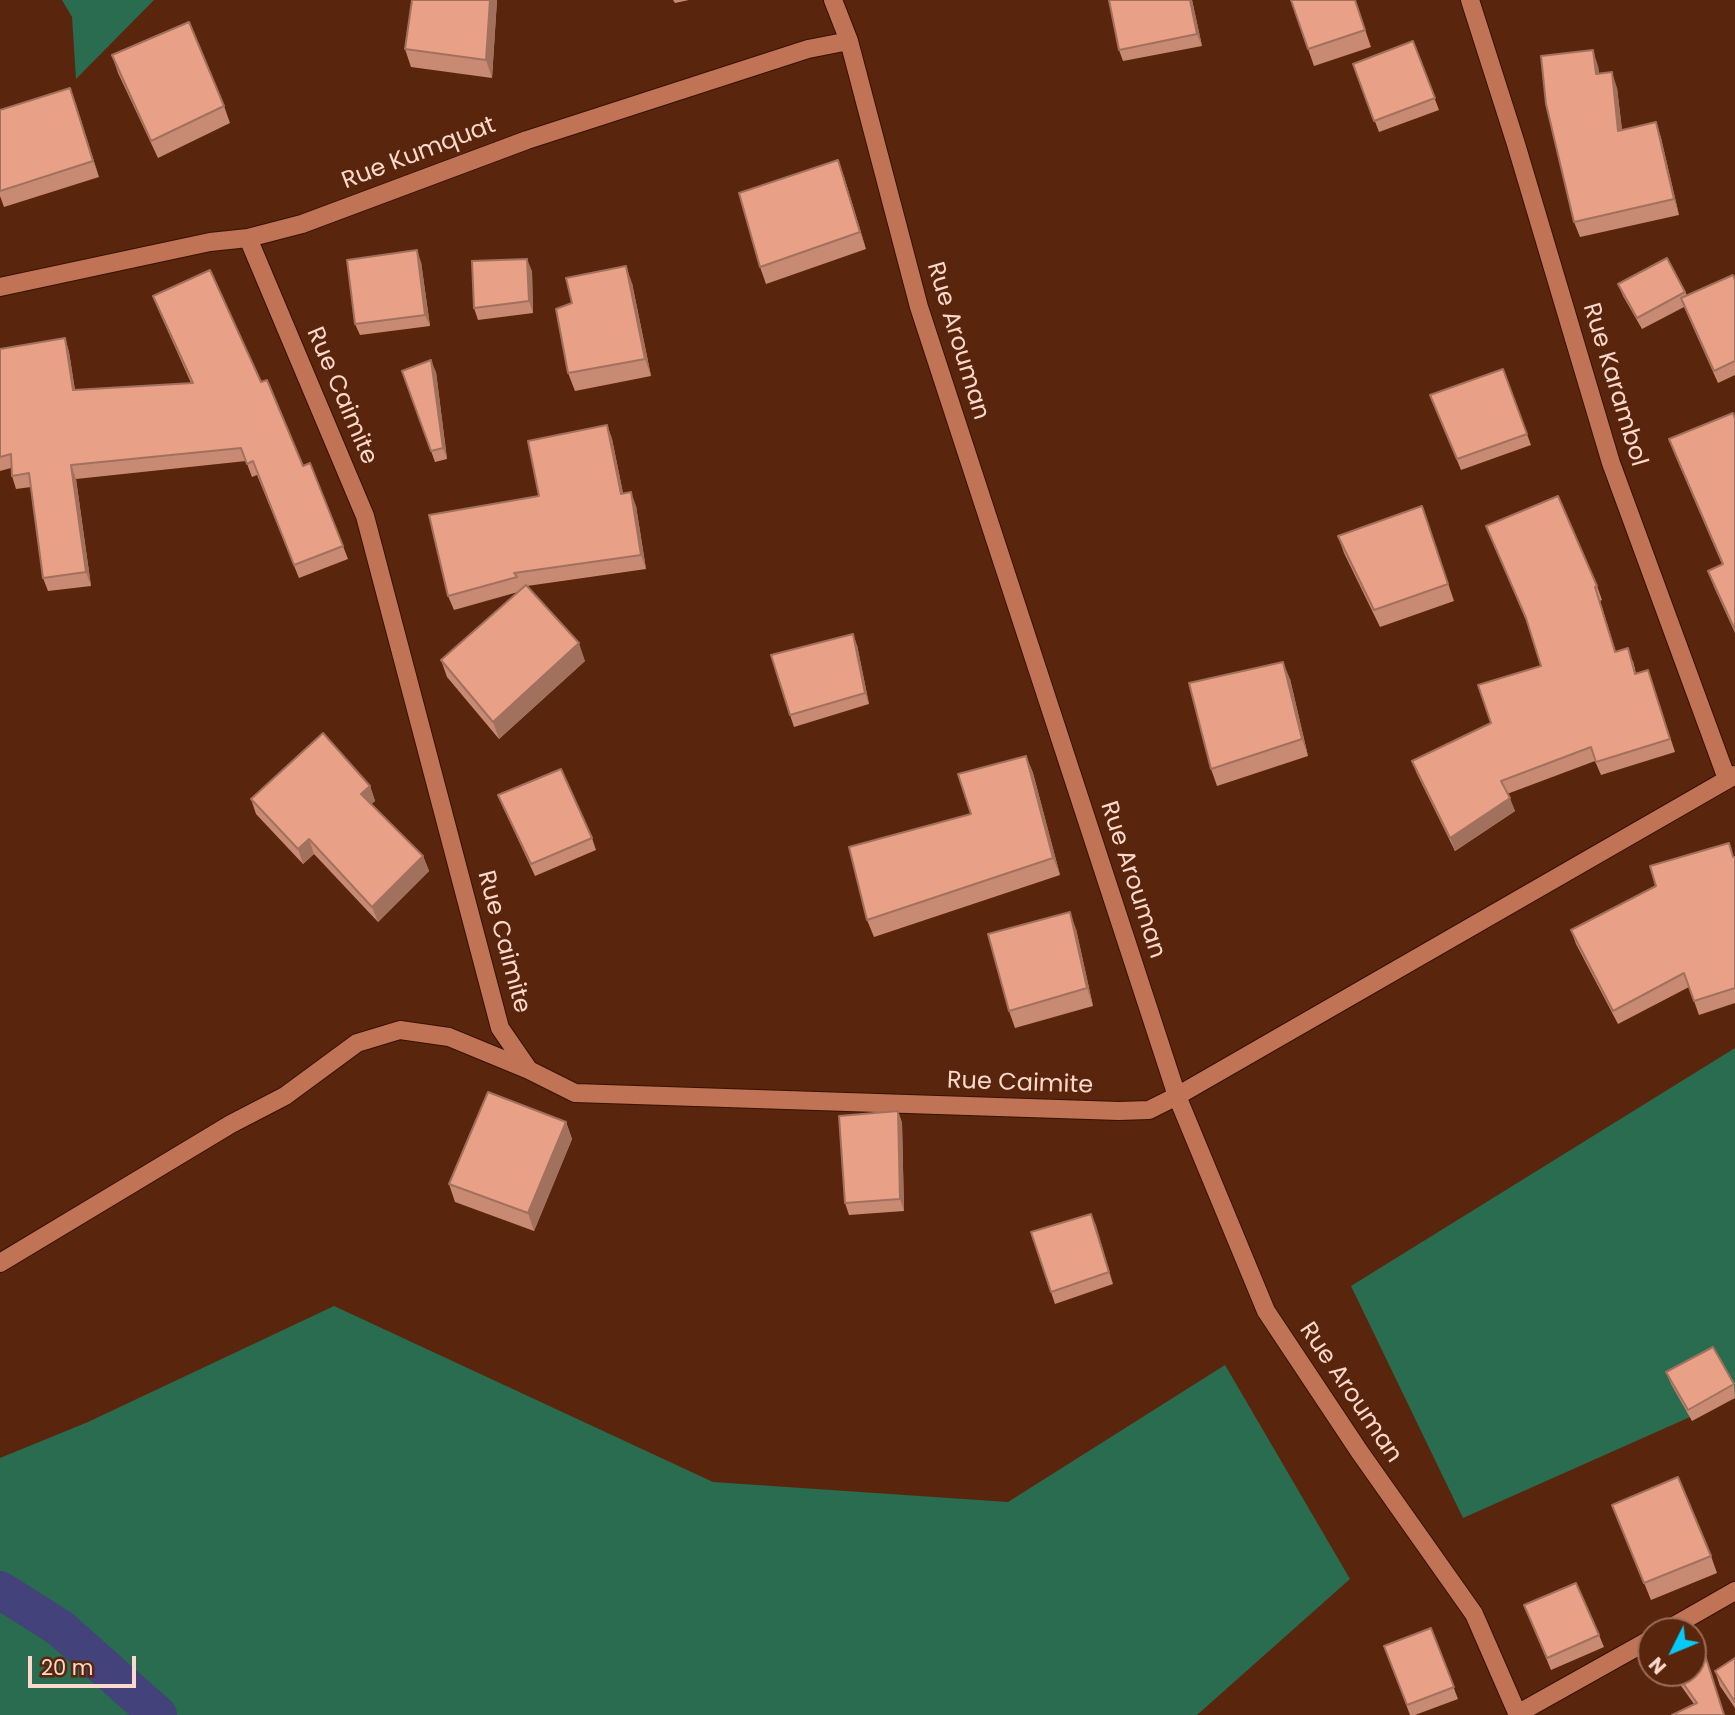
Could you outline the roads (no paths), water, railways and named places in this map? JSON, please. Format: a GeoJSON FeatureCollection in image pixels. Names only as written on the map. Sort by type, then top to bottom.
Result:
{"type":"FeatureCollection","features":[{"type":"Feature","properties":{"kind":"street","name":"Rue Arouman"},"geometry":{"type":"LineString","coordinates":[[833,0],[849,41],[919,307],[1177,1096],[1266,1311],[1359,1451],[1474,1614],[1517,1714]]}},
{"type":"Feature","properties":{"kind":"street","name":"Rue Karambol"},"geometry":{"type":"LineString","coordinates":[[1470,0],[1611,463],[1714,741],[1731,777]]}},
{"type":"Feature","properties":{"kind":"street","name":"Rue Kumquat"},"geometry":{"type":"LineString","coordinates":[[0,287],[210,242],[248,238],[302,224],[539,135],[808,49],[849,41]]}},
{"type":"Feature","properties":{"kind":"street","name":"Rue Caimite"},"geometry":{"type":"LineString","coordinates":[[248,238],[365,516],[500,1028],[529,1070],[575,1093],[1149,1110],[1731,777]]}},
{"type":"Feature","properties":{"kind":"street"},"geometry":{"type":"LineString","coordinates":[[0,1263],[231,1124],[285,1096],[357,1043],[400,1030],[449,1037],[529,1070]]}},
{"type":"Feature","properties":{"kind":"street"},"geometry":{"type":"LineString","coordinates":[[1690,1617],[1735,1591]]}},
{"type":"Feature","properties":{"kind":"street"},"geometry":{"type":"LineString","coordinates":[[1517,1714],[1637,1647]]}},
{"type":"Feature","properties":{"kind":"waterway"},"geometry":{"type":"LineString","coordinates":[[0,1590],[60,1628],[158,1715]]}}]}
